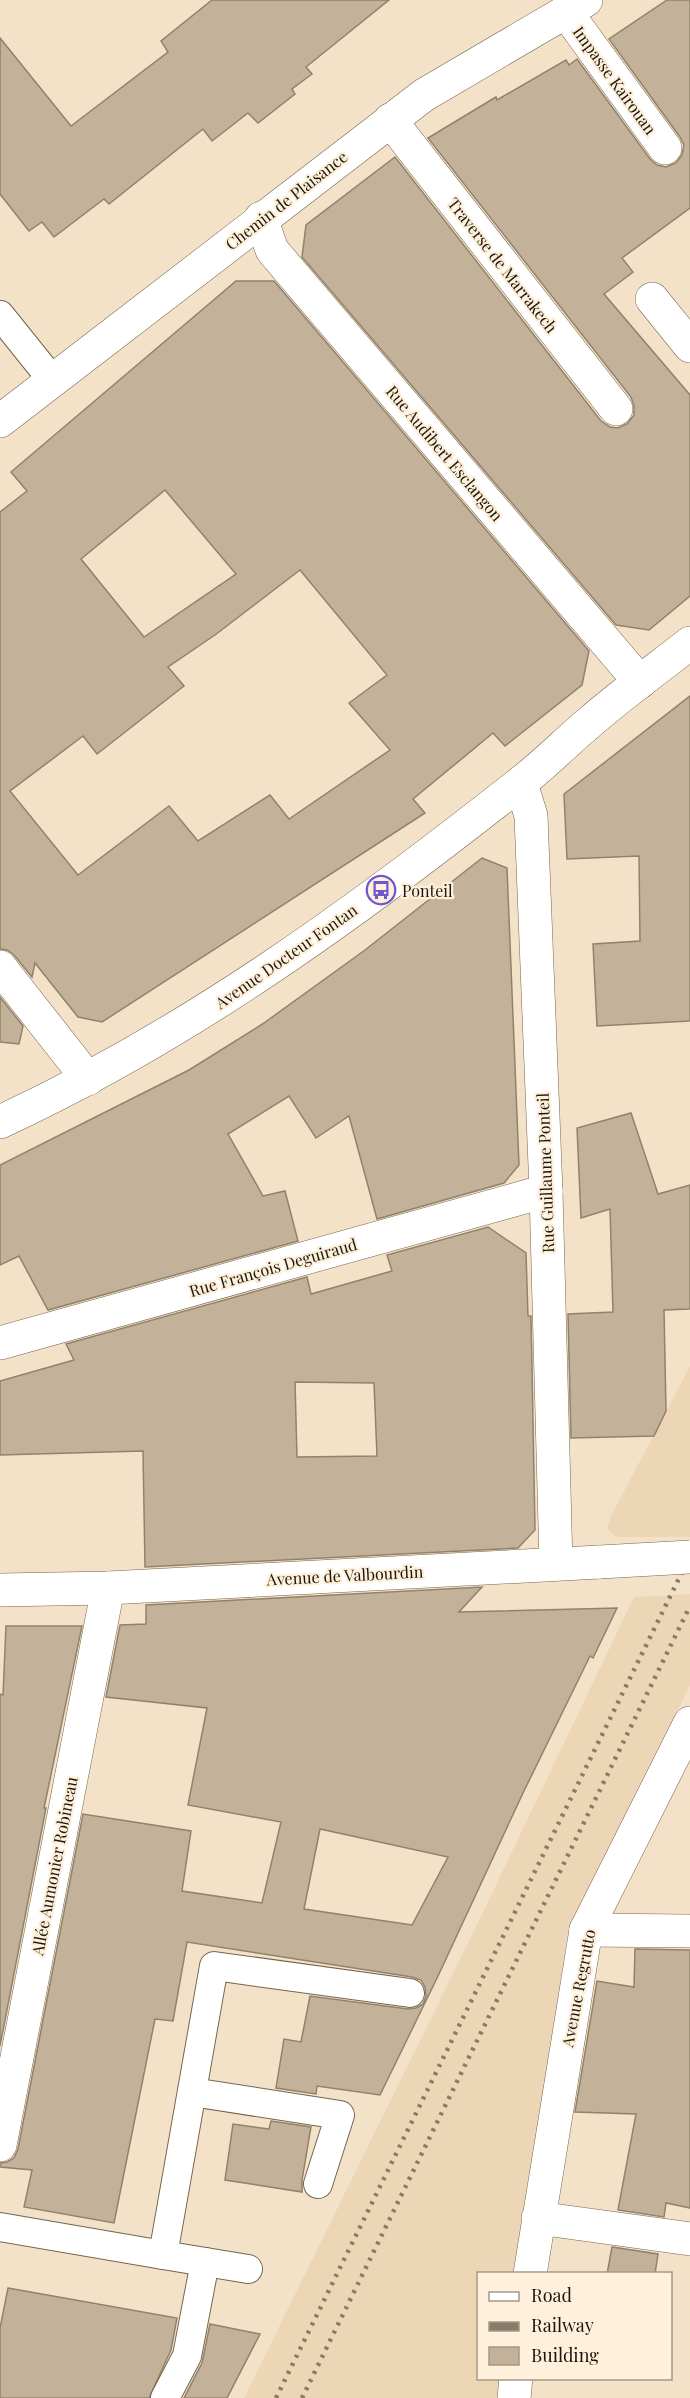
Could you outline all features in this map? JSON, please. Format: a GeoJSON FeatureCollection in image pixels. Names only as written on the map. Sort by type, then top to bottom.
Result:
{"type":"FeatureCollection","features":[{"type":"Feature","properties":{"kind":"street","name":"Chemin de Plaisance"},"geometry":{"type":"LineString","coordinates":[[0,421],[261,218],[424,95],[576,6]]}},
{"type":"Feature","properties":{"kind":"street","name":"Impasse Kairouan"},"geometry":{"type":"LineString","coordinates":[[576,6],[665,148]]}},
{"type":"Feature","properties":{"kind":"street","name":"Traverse de Marrakech"},"geometry":{"type":"LineString","coordinates":[[390,120],[616,409]]}},
{"type":"Feature","properties":{"kind":"street","name":"Rue Audibert Esclangon"},"geometry":{"type":"LineString","coordinates":[[261,218],[272,250],[640,682]]}},
{"type":"Feature","properties":{"kind":"street"},"geometry":{"type":"LineString","coordinates":[[652,299],[690,346]]}},
{"type":"Feature","properties":{"kind":"street","name":"Avenue Docteur Fontan"},"geometry":{"type":"LineString","coordinates":[[0,1122],[88,1079],[207,1010],[381,890],[521,783],[592,720],[690,643]]}},
{"type":"Feature","properties":{"kind":"street","name":"Rue Guillaume Ponteil"},"geometry":{"type":"LineString","coordinates":[[521,783],[531,816],[546,1191],[556,1564]]}},
{"type":"Feature","properties":{"kind":"street"},"geometry":{"type":"LineString","coordinates":[[0,967],[88,1079]]}},
{"type":"Feature","properties":{"kind":"street","name":"Rue François Deguiraud"},"geometry":{"type":"LineString","coordinates":[[0,1343],[546,1191]]}},
{"type":"Feature","properties":{"kind":"street","name":"Avenue de Valbourdin"},"geometry":{"type":"LineString","coordinates":[[0,1590],[108,1588],[690,1557]]}},
{"type":"Feature","properties":{"kind":"street","name":"Allée Aumonier Robineau"},"geometry":{"type":"LineString","coordinates":[[0,2145],[5,2094],[108,1588]]}},
{"type":"Feature","properties":{"kind":"street","name":"Avenue Regrutto"},"geometry":{"type":"LineString","coordinates":[[530,2272],[586,1930],[690,1723]]}},
{"type":"Feature","properties":{"kind":"street"},"geometry":{"type":"LineString","coordinates":[[586,1930],[690,1931]]}},
{"type":"Feature","properties":{"kind":"street"},"geometry":{"type":"LineString","coordinates":[[538,2218],[690,2239]]}},
{"type":"Feature","properties":{"kind":"street"},"geometry":{"type":"LineString","coordinates":[[514,2398],[516,2380]]}},
{"type":"Feature","properties":{"kind":"lane"},"geometry":{"type":"LineString","coordinates":[[0,315],[53,381]]}},
{"type":"Feature","properties":{"kind":"lane"},"geometry":{"type":"LineString","coordinates":[[163,2255],[214,1966],[410,1993]]}},
{"type":"Feature","properties":{"kind":"lane"},"geometry":{"type":"LineString","coordinates":[[192,2092],[340,2115],[318,2184]]}},
{"type":"Feature","properties":{"kind":"lane"},"geometry":{"type":"LineString","coordinates":[[0,2227],[248,2269]]}},
{"type":"Feature","properties":{"kind":"lane"},"geometry":{"type":"LineString","coordinates":[[165,2398],[188,2356],[205,2262]]}},
{"type":"Feature","properties":{"kind":"shaded area"},"geometry":{"type":"Polygon","coordinates":[[[690,1366],[690,1537],[616,1537],[607,1529],[611,1516],[690,1366]]]}},
{"type":"Feature","properties":{"kind":"shaded area"},"geometry":{"type":"Polygon","coordinates":[[[690,1594],[690,1685],[567,1937],[515,2272],[477,2272],[477,2380],[499,2380],[497,2390],[500,2398],[244,2398],[471,1937],[634,1597],[690,1594]]]}},
{"type":"Feature","properties":{"kind":"building"},"geometry":{"type":"Polygon","coordinates":[[[212,0],[389,0],[306,67],[312,74],[292,89],[295,94],[258,123],[248,113],[212,141],[203,129],[109,204],[104,199],[54,237],[42,222],[29,231],[0,194],[0,38],[71,126],[168,52],[161,41],[212,0]]]}},
{"type":"Feature","properties":{"kind":"building"},"geometry":{"type":"Polygon","coordinates":[[[667,0],[690,0],[690,208],[622,258],[633,272],[604,294],[690,395],[690,596],[649,630],[616,625],[302,257],[306,225],[395,157],[601,421],[610,427],[618,428],[627,424],[634,415],[631,397],[428,138],[496,97],[497,100],[566,60],[569,65],[577,59],[650,159],[657,165],[666,167],[676,163],[682,155],[684,145],[680,137],[609,39],[667,0]]]}},
{"type":"Feature","properties":{"kind":"building"},"geometry":{"type":"Polygon","coordinates":[[[236,281],[274,281],[589,651],[582,685],[505,746],[493,733],[413,799],[425,813],[102,1022],[78,1017],[35,963],[32,977],[14,955],[7,950],[0,949],[0,512],[27,491],[11,472],[236,281]],[[165,490],[81,559],[144,637],[236,574],[165,490]],[[300,570],[215,635],[168,667],[184,686],[97,754],[83,736],[10,791],[78,875],[169,806],[198,841],[270,795],[289,819],[390,750],[349,703],[387,675],[300,570]]]}},
{"type":"Feature","properties":{"kind":"building"},"geometry":{"type":"Polygon","coordinates":[[[690,696],[690,1021],[597,1026],[593,944],[640,941],[639,856],[567,859],[564,794],[690,696]]]}},
{"type":"Feature","properties":{"kind":"building"},"geometry":{"type":"Polygon","coordinates":[[[482,858],[507,868],[519,1165],[504,1183],[377,1219],[349,1116],[316,1138],[289,1096],[228,1134],[263,1196],[285,1191],[298,1241],[48,1310],[19,1256],[0,1265],[0,1165],[189,1070],[264,1023],[365,950],[482,858]]]}},
{"type":"Feature","properties":{"kind":"building"},"geometry":{"type":"Polygon","coordinates":[[[0,997],[23,1026],[19,1044],[0,1042],[0,997]]]}},
{"type":"Feature","properties":{"kind":"building"},"geometry":{"type":"Polygon","coordinates":[[[631,1113],[658,1194],[690,1185],[690,1309],[664,1310],[666,1411],[654,1436],[571,1438],[568,1314],[613,1312],[610,1209],[581,1218],[577,1128],[631,1113]]]}},
{"type":"Feature","properties":{"kind":"building"},"geometry":{"type":"Polygon","coordinates":[[[488,1227],[526,1253],[528,1316],[531,1316],[535,1530],[518,1548],[145,1567],[143,1451],[0,1455],[0,1381],[74,1360],[66,1344],[307,1277],[311,1294],[392,1271],[387,1255],[488,1227]],[[295,1382],[297,1457],[377,1456],[374,1383],[295,1382]]]}},
{"type":"Feature","properties":{"kind":"building"},"geometry":{"type":"Polygon","coordinates":[[[482,1587],[459,1612],[617,1608],[593,1658],[590,1656],[523,1793],[380,2095],[317,2086],[316,2094],[276,2088],[284,2039],[301,2042],[310,1996],[408,2009],[416,2008],[423,2004],[426,1996],[421,1980],[187,1942],[173,2021],[155,2019],[114,2223],[24,2207],[32,2170],[0,2167],[0,2163],[14,2158],[18,2149],[83,1814],[191,1831],[182,1891],[262,1903],[281,1822],[188,1805],[207,1708],[106,1697],[120,1625],[146,1624],[146,1605],[482,1587]],[[320,1829],[304,1909],[412,1925],[448,1857],[320,1829]]]}},
{"type":"Feature","properties":{"kind":"building"},"geometry":{"type":"Polygon","coordinates":[[[6,1626],[82,1626],[44,1808],[46,1808],[0,2046],[0,1694],[3,1695],[6,1626]]]}},
{"type":"Feature","properties":{"kind":"building"},"geometry":{"type":"Polygon","coordinates":[[[635,1949],[690,1950],[690,2208],[666,2203],[664,2217],[618,2210],[636,2114],[575,2112],[597,1981],[634,1987],[635,1949]]]}},
{"type":"Feature","properties":{"kind":"building"},"geometry":{"type":"Polygon","coordinates":[[[271,2121],[311,2127],[302,2192],[225,2180],[233,2124],[269,2129],[271,2121]]]}},
{"type":"Feature","properties":{"kind":"building"},"geometry":{"type":"Polygon","coordinates":[[[612,2247],[658,2254],[655,2272],[607,2272],[612,2247]]]}},
{"type":"Feature","properties":{"kind":"building"},"geometry":{"type":"Polygon","coordinates":[[[8,2288],[177,2318],[171,2350],[149,2398],[0,2398],[0,2328],[8,2288]]]}},
{"type":"Feature","properties":{"kind":"building"},"geometry":{"type":"Polygon","coordinates":[[[210,2324],[260,2334],[227,2398],[184,2398],[202,2363],[210,2324]]]}},
{"type":"Feature","properties":{"kind":"railway"},"geometry":{"type":"LineString","coordinates":[[276,2398],[690,1556]]}},
{"type":"Feature","properties":{"kind":"railway"},"geometry":{"type":"LineString","coordinates":[[302,2398],[690,1606]]}},
{"type":"Feature","properties":{"kind":"place","name":"Ponteil"},"geometry":{"type":"Point","coordinates":[381,890]}}]}
